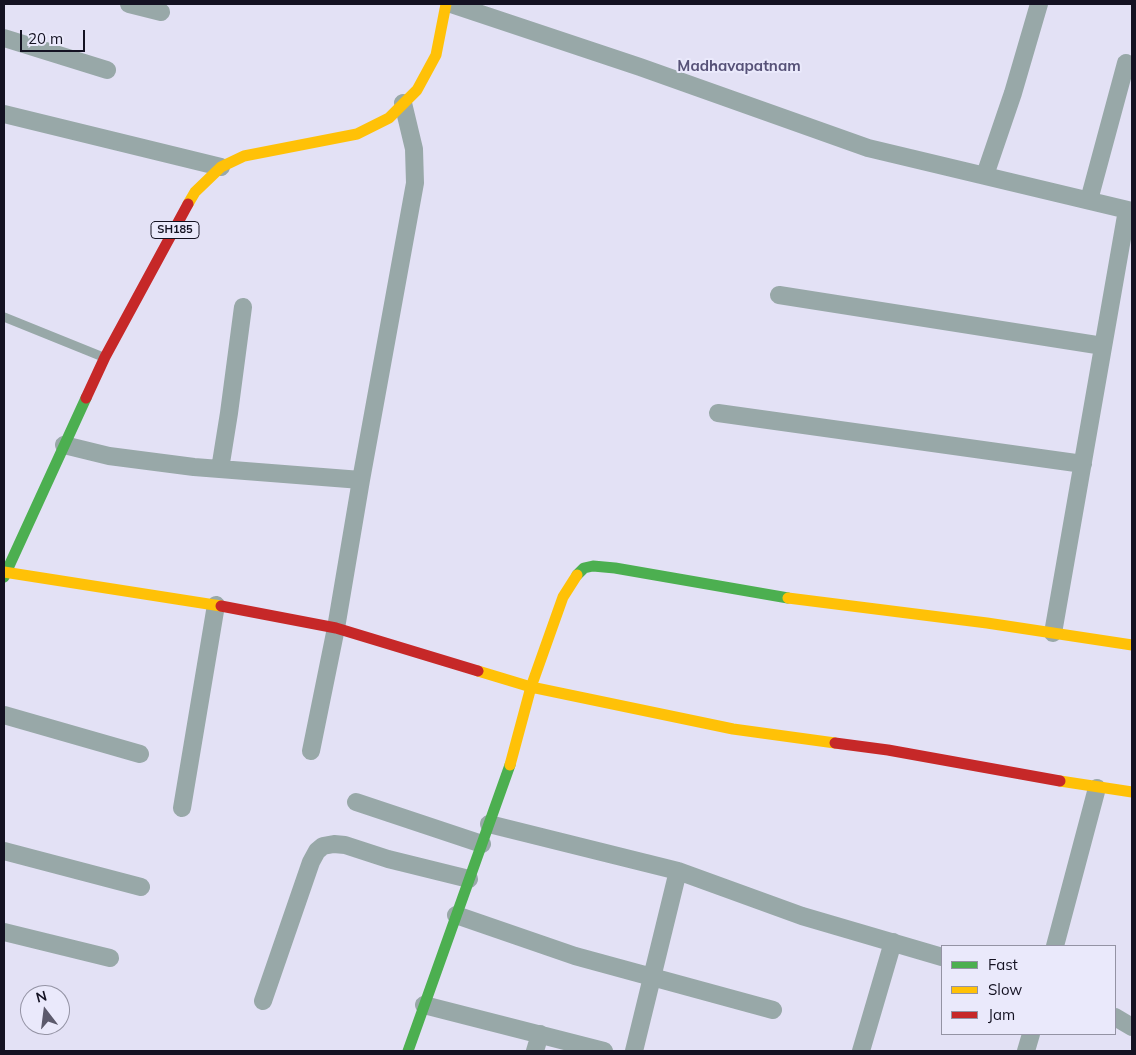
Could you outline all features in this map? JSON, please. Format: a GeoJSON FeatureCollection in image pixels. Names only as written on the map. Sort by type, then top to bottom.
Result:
{"type":"FeatureCollection","features":[{"type":"Feature","properties":{"kind":"street"},"geometry":{"type":"LineString","coordinates":[[129,4],[161,12]]}},
{"type":"Feature","properties":{"kind":"street","name":"SH185"},"geometry":{"type":"LineString","coordinates":[[4,574],[105,357],[195,192],[221,167],[244,156],[358,134],[389,118],[417,90],[436,55],[446,4]]}},
{"type":"Feature","properties":{"kind":"street"},"geometry":{"type":"LineString","coordinates":[[451,4],[640,67],[868,148],[1130,210],[1103,346],[1053,633]]}},
{"type":"Feature","properties":{"kind":"street"},"geometry":{"type":"LineString","coordinates":[[984,175],[1013,93],[1039,4]]}},
{"type":"Feature","properties":{"kind":"street"},"geometry":{"type":"LineString","coordinates":[[4,38],[107,70]]}},
{"type":"Feature","properties":{"kind":"street"},"geometry":{"type":"LineString","coordinates":[[1089,200],[1126,62]]}},
{"type":"Feature","properties":{"kind":"street"},"geometry":{"type":"LineString","coordinates":[[311,751],[336,628],[415,183],[414,149],[404,104]]}},
{"type":"Feature","properties":{"kind":"street"},"geometry":{"type":"LineString","coordinates":[[4,114],[221,167]]}},
{"type":"Feature","properties":{"kind":"street"},"geometry":{"type":"LineString","coordinates":[[779,295],[1103,346]]}},
{"type":"Feature","properties":{"kind":"street"},"geometry":{"type":"LineString","coordinates":[[220,468],[231,404],[243,307]]}},
{"type":"Feature","properties":{"kind":"street"},"geometry":{"type":"LineString","coordinates":[[718,413],[1083,464]]}},
{"type":"Feature","properties":{"kind":"street"},"geometry":{"type":"LineString","coordinates":[[64,445],[109,456],[361,480]]}},
{"type":"Feature","properties":{"kind":"street"},"geometry":{"type":"LineString","coordinates":[[408,1051],[510,766],[531,687],[563,596],[574,578],[584,568],[593,566],[615,568],[788,598],[1132,645]]}},
{"type":"Feature","properties":{"kind":"street"},"geometry":{"type":"LineString","coordinates":[[4,574],[216,605],[336,628],[531,687],[733,729],[888,750],[1098,788],[1132,791]]}},
{"type":"Feature","properties":{"kind":"street"},"geometry":{"type":"LineString","coordinates":[[182,808],[216,605]]}},
{"type":"Feature","properties":{"kind":"street"},"geometry":{"type":"LineString","coordinates":[[4,715],[140,754]]}},
{"type":"Feature","properties":{"kind":"street"},"geometry":{"type":"LineString","coordinates":[[1055,945],[1098,788]]}},
{"type":"Feature","properties":{"kind":"street"},"geometry":{"type":"LineString","coordinates":[[356,802],[482,844]]}},
{"type":"Feature","properties":{"kind":"street"},"geometry":{"type":"LineString","coordinates":[[489,824],[678,871],[802,916],[941,957]]}},
{"type":"Feature","properties":{"kind":"street"},"geometry":{"type":"LineString","coordinates":[[263,1001],[311,862],[317,851],[323,846],[345,845],[388,859],[469,880]]}},
{"type":"Feature","properties":{"kind":"street"},"geometry":{"type":"LineString","coordinates":[[4,851],[141,887]]}},
{"type":"Feature","properties":{"kind":"street"},"geometry":{"type":"LineString","coordinates":[[634,1051],[678,871]]}},
{"type":"Feature","properties":{"kind":"street"},"geometry":{"type":"LineString","coordinates":[[456,915],[575,956],[773,1010]]}},
{"type":"Feature","properties":{"kind":"street"},"geometry":{"type":"LineString","coordinates":[[4,932],[110,958]]}},
{"type":"Feature","properties":{"kind":"street"},"geometry":{"type":"LineString","coordinates":[[861,1051],[893,942]]}},
{"type":"Feature","properties":{"kind":"street"},"geometry":{"type":"LineString","coordinates":[[424,1005],[538,1043],[604,1051]]}},
{"type":"Feature","properties":{"kind":"street"},"geometry":{"type":"LineString","coordinates":[[1116,1018],[1132,1027]]}},
{"type":"Feature","properties":{"kind":"street"},"geometry":{"type":"LineString","coordinates":[[1026,1051],[1031,1035]]}},
{"type":"Feature","properties":{"kind":"lane"},"geometry":{"type":"LineString","coordinates":[[4,317],[105,357]]}},
{"type":"Feature","properties":{"kind":"traffic: fast"},"geometry":{"type":"LineString","coordinates":[[4,577],[86,398]]}},
{"type":"Feature","properties":{"kind":"traffic: fast"},"geometry":{"type":"LineString","coordinates":[[577,575],[584,568],[593,566],[615,568],[788,598]]}},
{"type":"Feature","properties":{"kind":"traffic: fast"},"geometry":{"type":"LineString","coordinates":[[408,1051],[510,765]]}},
{"type":"Feature","properties":{"kind":"traffic: slow"},"geometry":{"type":"LineString","coordinates":[[188,204],[195,192],[221,167],[244,156],[357,134],[389,118],[417,90],[436,55],[446,4]]}},
{"type":"Feature","properties":{"kind":"traffic: slow"},"geometry":{"type":"LineString","coordinates":[[4,572],[221,606]]}},
{"type":"Feature","properties":{"kind":"traffic: slow"},"geometry":{"type":"LineString","coordinates":[[510,765],[531,687],[563,597],[577,575]]}},
{"type":"Feature","properties":{"kind":"traffic: slow"},"geometry":{"type":"LineString","coordinates":[[788,598],[987,623],[1132,645]]}},
{"type":"Feature","properties":{"kind":"traffic: slow"},"geometry":{"type":"LineString","coordinates":[[478,671],[531,687],[733,729],[835,743]]}},
{"type":"Feature","properties":{"kind":"traffic: slow"},"geometry":{"type":"LineString","coordinates":[[1060,781],[1132,792]]}},
{"type":"Feature","properties":{"kind":"traffic: jam"},"geometry":{"type":"LineString","coordinates":[[86,398],[105,357],[188,204]]}},
{"type":"Feature","properties":{"kind":"traffic: jam"},"geometry":{"type":"LineString","coordinates":[[221,606],[336,628],[478,671]]}},
{"type":"Feature","properties":{"kind":"traffic: jam"},"geometry":{"type":"LineString","coordinates":[[835,743],[888,750],[1060,781]]}},
{"type":"Feature","properties":{"kind":"district","name":"Madhavapatnam"},"geometry":{"type":"Point","coordinates":[739,66]}}]}
